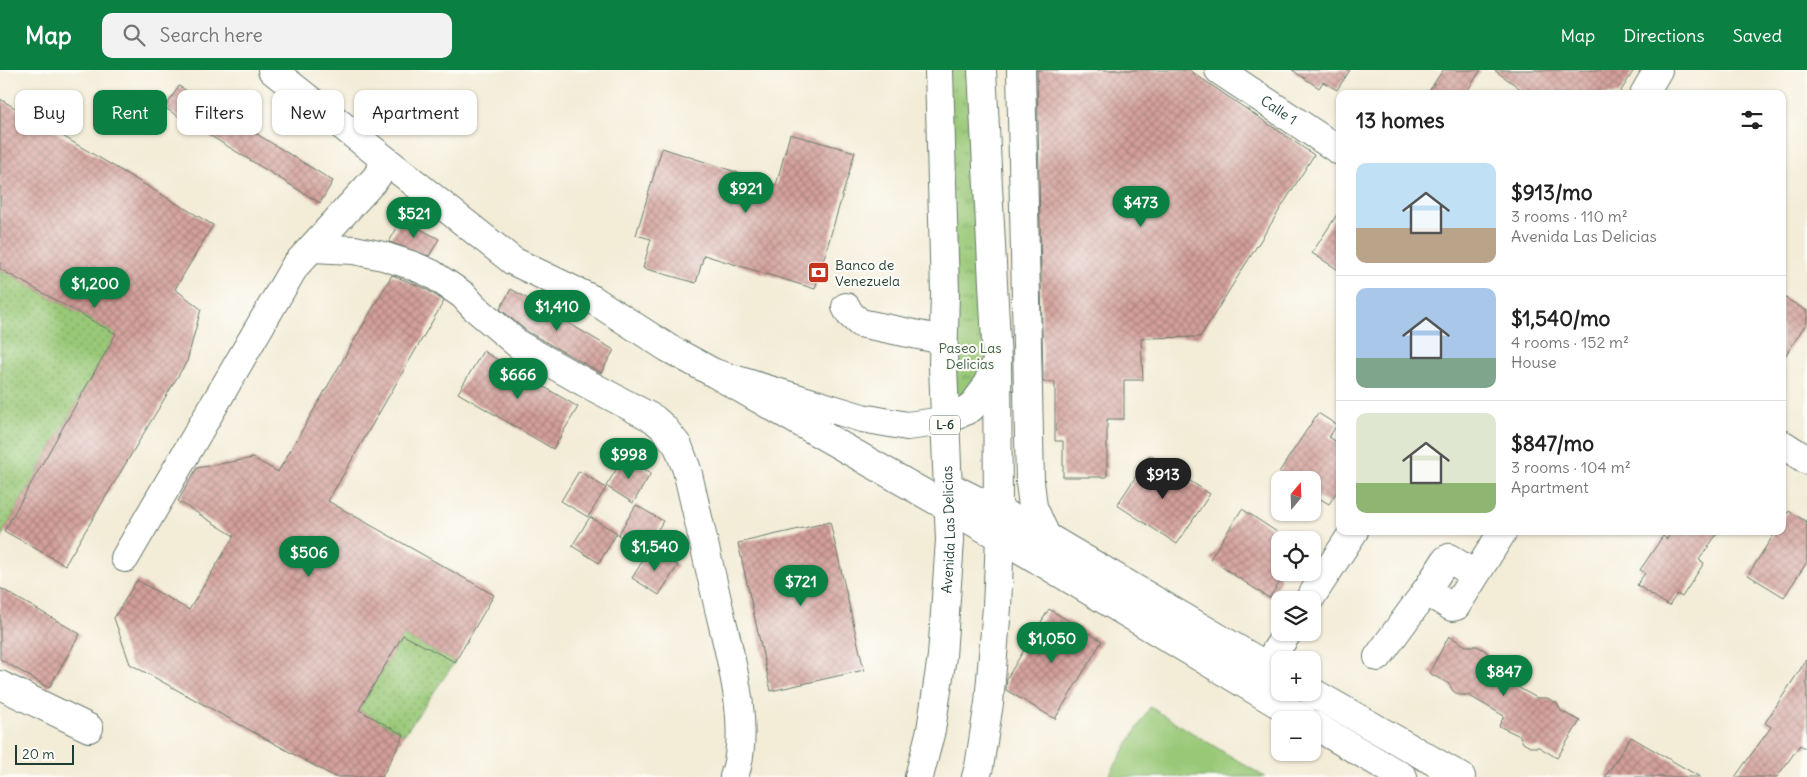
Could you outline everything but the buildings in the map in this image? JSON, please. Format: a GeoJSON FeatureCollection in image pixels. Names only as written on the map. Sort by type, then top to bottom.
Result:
{"type":"FeatureCollection","features":[{"type":"Feature","properties":{"kind":"street"},"geometry":{"type":"LineString","coordinates":[[272,70],[513,261],[592,299],[668,348],[999,524],[1248,686],[1290,711]]}},
{"type":"Feature","properties":{"kind":"street","name":"Avenida Las Delicias"},"geometry":{"type":"LineString","coordinates":[[919,777],[931,730],[942,656],[950,540],[943,340],[945,294],[939,70]]}},
{"type":"Feature","properties":{"kind":"street","name":"L-6"},"geometry":{"type":"LineString","coordinates":[[976,777],[989,703],[997,607],[999,524],[997,361],[982,70]]}},
{"type":"Feature","properties":{"kind":"street"},"geometry":{"type":"LineString","coordinates":[[1021,70],[1030,482],[1033,507],[1046,536]]}},
{"type":"Feature","properties":{"kind":"street","name":"Calle 1"},"geometry":{"type":"LineString","coordinates":[[1219,70],[1336,148]]}},
{"type":"Feature","properties":{"kind":"street"},"geometry":{"type":"LineString","coordinates":[[1646,90],[1658,70]]}},
{"type":"Feature","properties":{"kind":"street"},"geometry":{"type":"LineString","coordinates":[[125,558],[296,266],[375,179],[387,162]]}},
{"type":"Feature","properties":{"kind":"street"},"geometry":{"type":"LineString","coordinates":[[312,248],[354,250],[383,256],[432,274],[462,295],[474,308],[519,345],[584,382],[643,412],[663,427],[671,436],[678,446],[687,470],[730,655],[742,737],[740,755],[734,777]]}},
{"type":"Feature","properties":{"kind":"street"},"geometry":{"type":"LineString","coordinates":[[846,307],[850,314],[860,323],[943,340]]}},
{"type":"Feature","properties":{"kind":"street","name":"L-6"},"geometry":{"type":"LineString","coordinates":[[714,373],[862,418],[907,426],[945,421],[971,408],[986,389],[997,361]]}},
{"type":"Feature","properties":{"kind":"street"},"geometry":{"type":"LineString","coordinates":[[1786,447],[1807,460]]}},
{"type":"Feature","properties":{"kind":"street"},"geometry":{"type":"LineString","coordinates":[[999,524],[1046,536],[1271,669]]}},
{"type":"Feature","properties":{"kind":"street"},"geometry":{"type":"LineString","coordinates":[[1315,591],[1351,535]]}},
{"type":"Feature","properties":{"kind":"street"},"geometry":{"type":"LineString","coordinates":[[1378,657],[1446,560],[1449,558],[1475,576],[1501,535]]}},
{"type":"Feature","properties":{"kind":"street"},"geometry":{"type":"LineString","coordinates":[[1248,686],[1271,671]]}},
{"type":"Feature","properties":{"kind":"street"},"geometry":{"type":"LineString","coordinates":[[0,685],[89,728]]}},
{"type":"Feature","properties":{"kind":"street"},"geometry":{"type":"LineString","coordinates":[[1321,697],[1461,777]]}},
{"type":"Feature","properties":{"kind":"street"},"geometry":{"type":"LineString","coordinates":[[1321,729],[1403,777]]}},
{"type":"Feature","properties":{"kind":"green space","name":"Paseo Las Delicias"},"geometry":{"type":"Polygon","coordinates":[[[939,70],[982,70],[997,361],[945,421],[939,70]]]}},
{"type":"Feature","properties":{"kind":"green space"},"geometry":{"type":"Polygon","coordinates":[[[0,269],[116,334],[4,531],[0,542],[0,269]]]}},
{"type":"Feature","properties":{"kind":"green space"},"geometry":{"type":"Polygon","coordinates":[[[403,635],[455,662],[404,735],[359,710],[403,635]]]}},
{"type":"Feature","properties":{"kind":"green space"},"geometry":{"type":"Polygon","coordinates":[[[1150,707],[1265,777],[1108,777],[1150,707]]]}},
{"type":"Feature","properties":{"kind":"place","name":"Banco de Venezuela"},"geometry":{"type":"Point","coordinates":[819,273]}}]}
